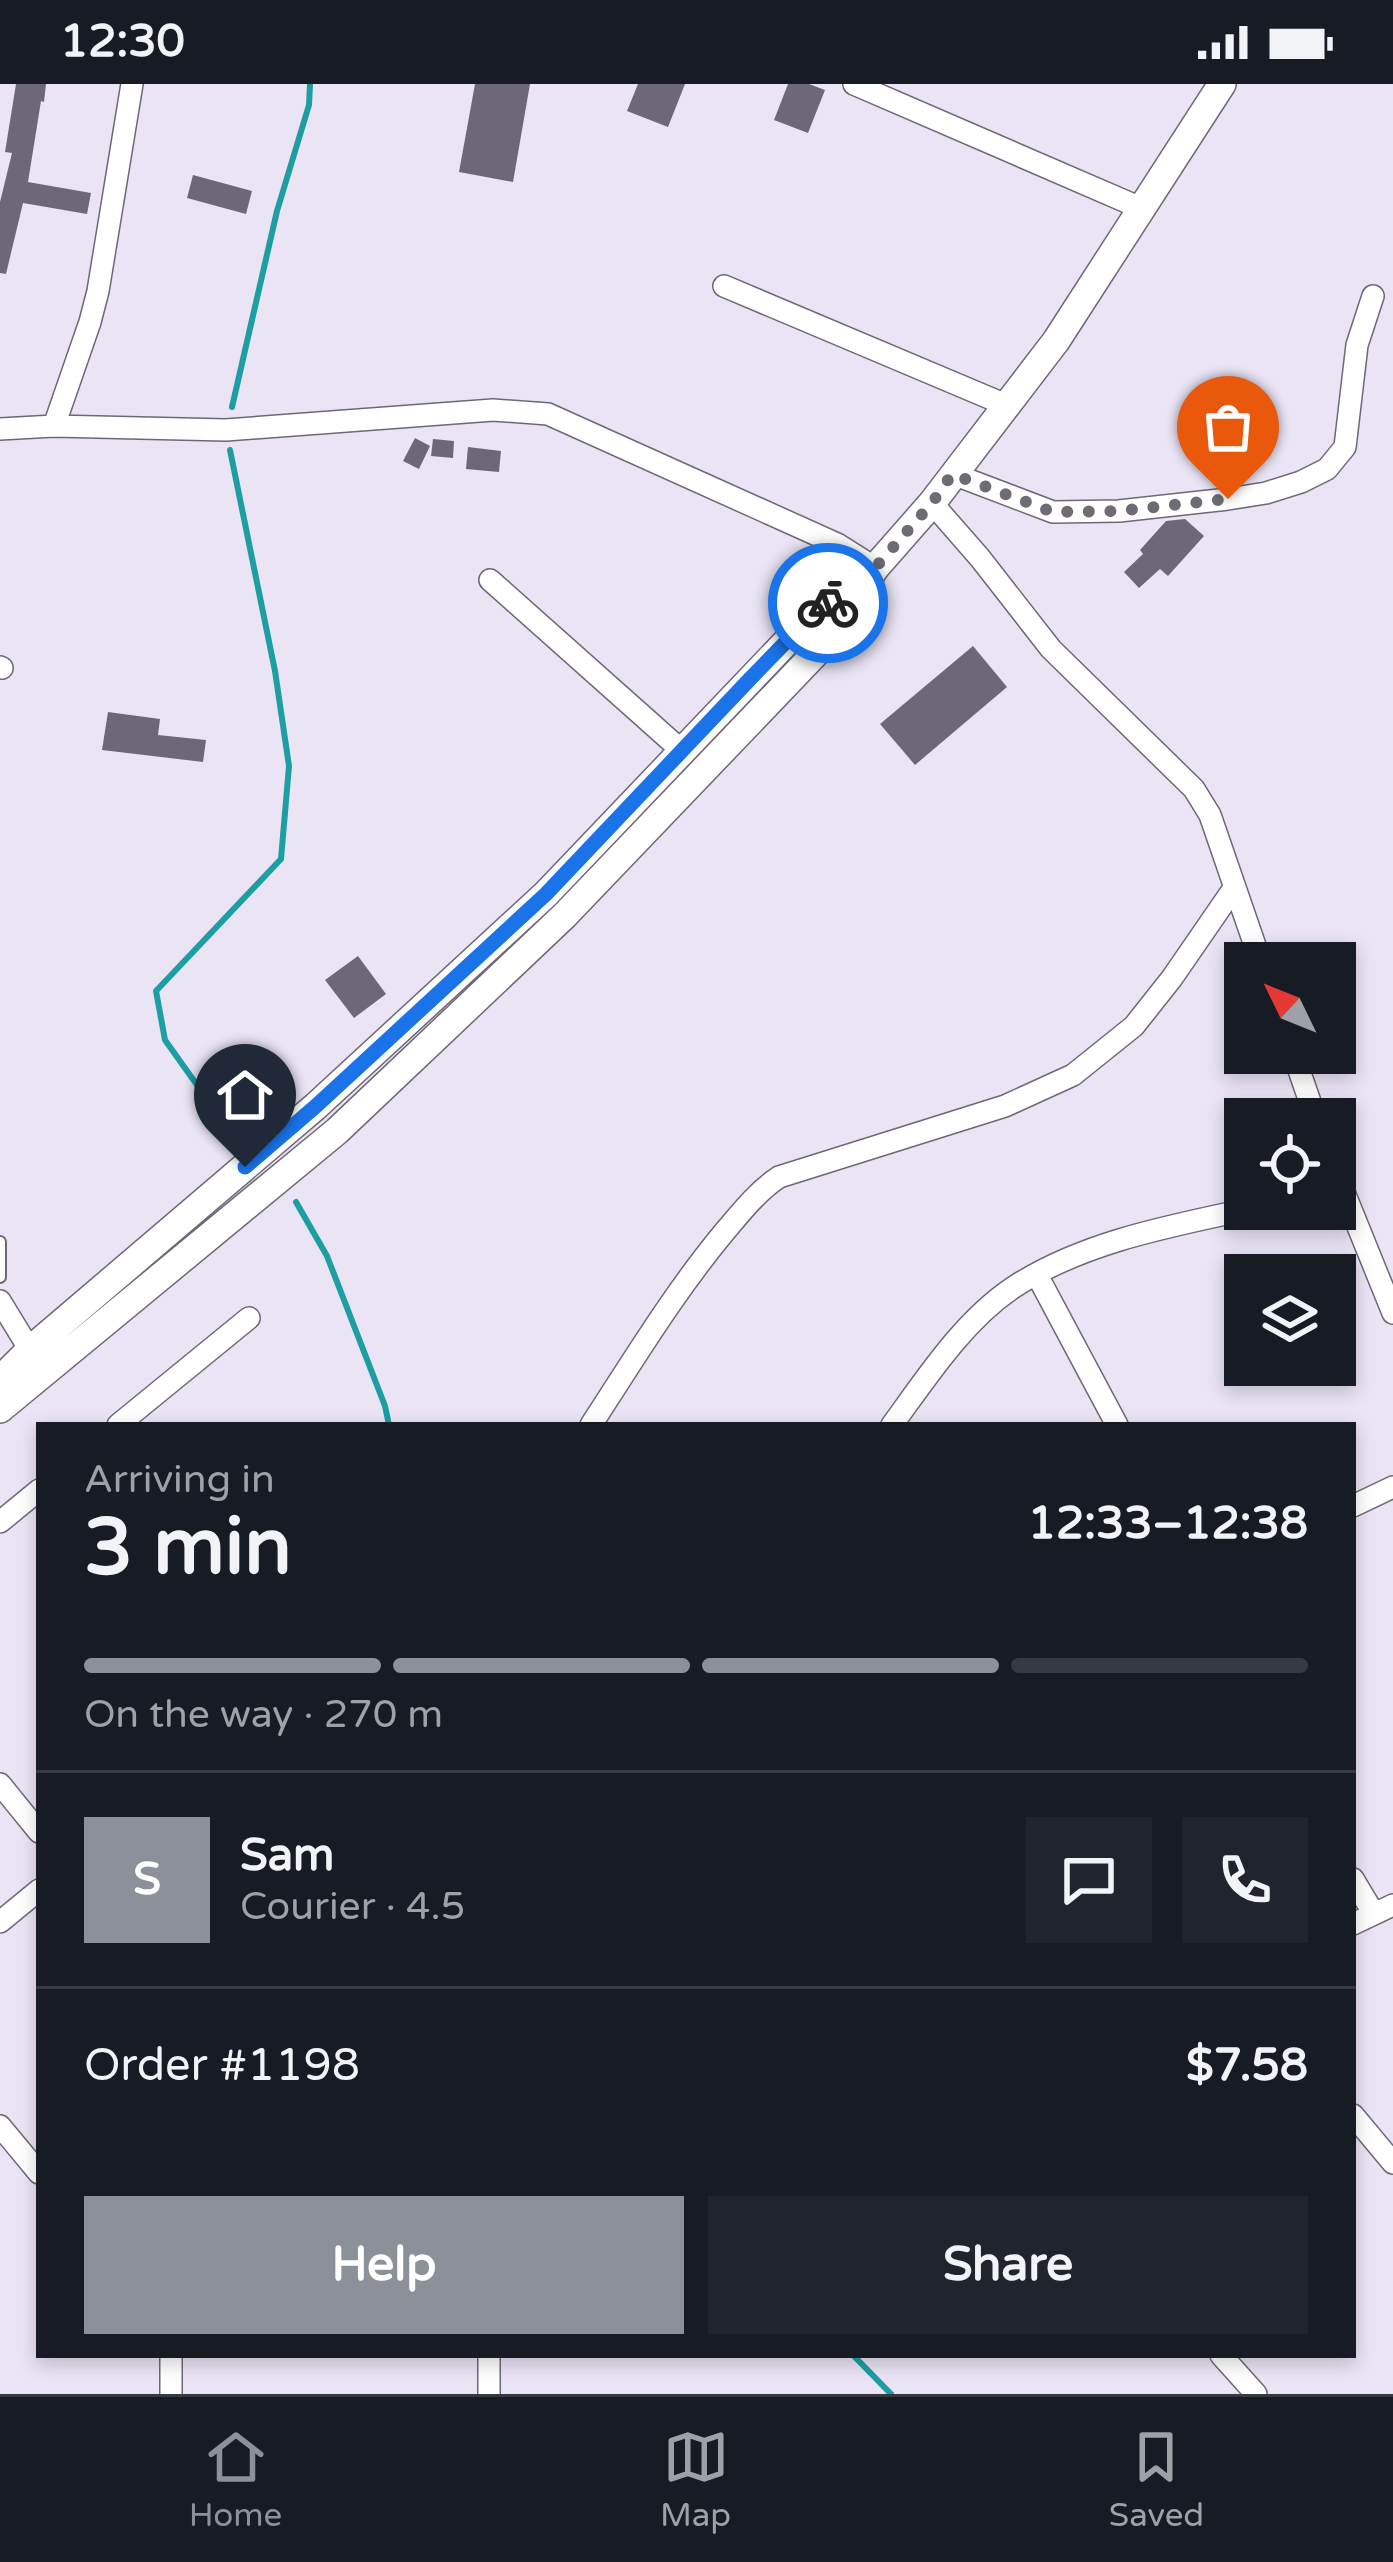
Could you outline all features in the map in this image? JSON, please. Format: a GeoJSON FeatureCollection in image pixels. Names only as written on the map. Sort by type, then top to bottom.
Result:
{"type":"FeatureCollection","features":[{"type":"Feature","properties":{"kind":"street"},"geometry":{"type":"LineString","coordinates":[[54,426],[98,291],[133,84]]}},
{"type":"Feature","properties":{"kind":"street"},"geometry":{"type":"LineString","coordinates":[[854,84],[1143,209]]}},
{"type":"Feature","properties":{"kind":"street"},"geometry":{"type":"LineString","coordinates":[[0,1409],[337,1131],[565,915],[835,634],[875,568],[932,503],[1056,340],[1222,84]]}},
{"type":"Feature","properties":{"kind":"street"},"geometry":{"type":"LineString","coordinates":[[724,286],[1006,405]]}},
{"type":"Feature","properties":{"kind":"street"},"geometry":{"type":"LineString","coordinates":[[952,474],[1053,512],[1119,511],[1228,499],[1301,482],[1327,469],[1345,446],[1357,345],[1373,296]]}},
{"type":"Feature","properties":{"kind":"street"},"geometry":{"type":"LineString","coordinates":[[0,429],[226,430],[493,410],[548,414],[837,544],[875,568]]}},
{"type":"Feature","properties":{"kind":"street"},"geometry":{"type":"LineString","coordinates":[[932,503],[1051,649],[1194,789],[1210,814],[1253,942]]}},
{"type":"Feature","properties":{"kind":"street"},"geometry":{"type":"LineString","coordinates":[[0,1380],[316,1106],[546,894],[814,613],[875,568]]}},
{"type":"Feature","properties":{"kind":"street"},"geometry":{"type":"LineString","coordinates":[[490,580],[682,750]]}},
{"type":"Feature","properties":{"kind":"street"},"geometry":{"type":"LineString","coordinates":[[593,1422],[677,1292],[768,1184],[1005,1106],[1073,1075],[1134,1026],[1234,888]]}},
{"type":"Feature","properties":{"kind":"street"},"geometry":{"type":"LineString","coordinates":[[894,1422],[977,1319],[1011,1289],[1094,1249],[1224,1215]]}},
{"type":"Feature","properties":{"kind":"street"},"geometry":{"type":"LineString","coordinates":[[1356,1230],[1393,1312]]}},
{"type":"Feature","properties":{"kind":"street"},"geometry":{"type":"LineString","coordinates":[[1036,1275],[1115,1422]]}},
{"type":"Feature","properties":{"kind":"street"},"geometry":{"type":"LineString","coordinates":[[0,1300],[30,1350]]}},
{"type":"Feature","properties":{"kind":"street"},"geometry":{"type":"LineString","coordinates":[[122,1422],[249,1318]]}},
{"type":"Feature","properties":{"kind":"street"},"geometry":{"type":"LineString","coordinates":[[1356,1504],[1393,1487]]}},
{"type":"Feature","properties":{"kind":"street"},"geometry":{"type":"LineString","coordinates":[[0,1522],[36,1492]]}},
{"type":"Feature","properties":{"kind":"street"},"geometry":{"type":"LineString","coordinates":[[0,1784],[36,1828]]}},
{"type":"Feature","properties":{"kind":"street"},"geometry":{"type":"LineString","coordinates":[[1356,1885],[1373,1914]]}},
{"type":"Feature","properties":{"kind":"street"},"geometry":{"type":"LineString","coordinates":[[0,1922],[36,1892]]}},
{"type":"Feature","properties":{"kind":"street"},"geometry":{"type":"LineString","coordinates":[[1356,2119],[1393,2163]]}},
{"type":"Feature","properties":{"kind":"street"},"geometry":{"type":"LineString","coordinates":[[0,2126],[36,2170]]}},
{"type":"Feature","properties":{"kind":"street"},"geometry":{"type":"LineString","coordinates":[[171,2358],[171,2394]]}},
{"type":"Feature","properties":{"kind":"street"},"geometry":{"type":"LineString","coordinates":[[489,2358],[490,2394]]}},
{"type":"Feature","properties":{"kind":"street"},"geometry":{"type":"LineString","coordinates":[[1224,2358],[1256,2394]]}},
{"type":"Feature","properties":{"kind":"lane"},"geometry":{"type":"LineString","coordinates":[[0,1242],[0,1277]]}},
{"type":"Feature","properties":{"kind":"building"},"geometry":{"type":"Polygon","coordinates":[[[16,84],[46,84],[28,182],[91,193],[87,214],[23,203],[6,274],[0,273],[0,202],[12,153],[5,152],[16,84]]]}},
{"type":"Feature","properties":{"kind":"building"},"geometry":{"type":"Polygon","coordinates":[[[475,84],[530,84],[513,182],[459,172],[475,84]]]}},
{"type":"Feature","properties":{"kind":"building"},"geometry":{"type":"Polygon","coordinates":[[[638,84],[685,84],[668,127],[627,111],[638,84]]]}},
{"type":"Feature","properties":{"kind":"building"},"geometry":{"type":"Polygon","coordinates":[[[788,84],[825,90],[808,133],[774,120],[788,84]]]}},
{"type":"Feature","properties":{"kind":"building"},"geometry":{"type":"Polygon","coordinates":[[[193,175],[252,191],[246,214],[187,198],[193,175]]]}},
{"type":"Feature","properties":{"kind":"building"},"geometry":{"type":"Polygon","coordinates":[[[415,438],[430,446],[419,469],[403,461],[415,438]]]}},
{"type":"Feature","properties":{"kind":"building"},"geometry":{"type":"Polygon","coordinates":[[[433,439],[454,441],[453,458],[431,456],[433,439]]]}},
{"type":"Feature","properties":{"kind":"building"},"geometry":{"type":"Polygon","coordinates":[[[468,447],[501,451],[499,472],[466,469],[468,447]]]}},
{"type":"Feature","properties":{"kind":"building"},"geometry":{"type":"Polygon","coordinates":[[[1185,519],[1204,536],[1168,576],[1160,569],[1139,588],[1124,572],[1166,521],[1185,519]]]}},
{"type":"Feature","properties":{"kind":"building"},"geometry":{"type":"Polygon","coordinates":[[[973,646],[1007,687],[915,765],[880,724],[973,646]]]}},
{"type":"Feature","properties":{"kind":"building"},"geometry":{"type":"Polygon","coordinates":[[[108,712],[160,719],[158,735],[206,740],[203,762],[102,750],[108,712]]]}},
{"type":"Feature","properties":{"kind":"building"},"geometry":{"type":"Polygon","coordinates":[[[358,956],[386,994],[354,1018],[325,980],[358,956]]]}},
{"type":"Feature","properties":{"kind":"waterway"},"geometry":{"type":"LineString","coordinates":[[232,407],[277,211],[309,105],[310,84]]}},
{"type":"Feature","properties":{"kind":"waterway"},"geometry":{"type":"LineString","coordinates":[[230,450],[275,671],[289,766],[281,859],[156,991],[165,1040],[239,1144]]}},
{"type":"Feature","properties":{"kind":"waterway"},"geometry":{"type":"LineString","coordinates":[[296,1202],[327,1256],[388,1422]]}},
{"type":"Feature","properties":{"kind":"waterway"},"geometry":{"type":"LineString","coordinates":[[856,2358],[891,2394]]}},
{"type":"Feature","properties":{"kind":"way so far"},"geometry":{"type":"LineString","coordinates":[[828,603],[875,568],[952,474],[1053,512],[1119,511],[1228,499]]}},
{"type":"Feature","properties":{"kind":"route"},"geometry":{"type":"LineString","coordinates":[[245,1167],[546,894],[828,603]]}}]}
